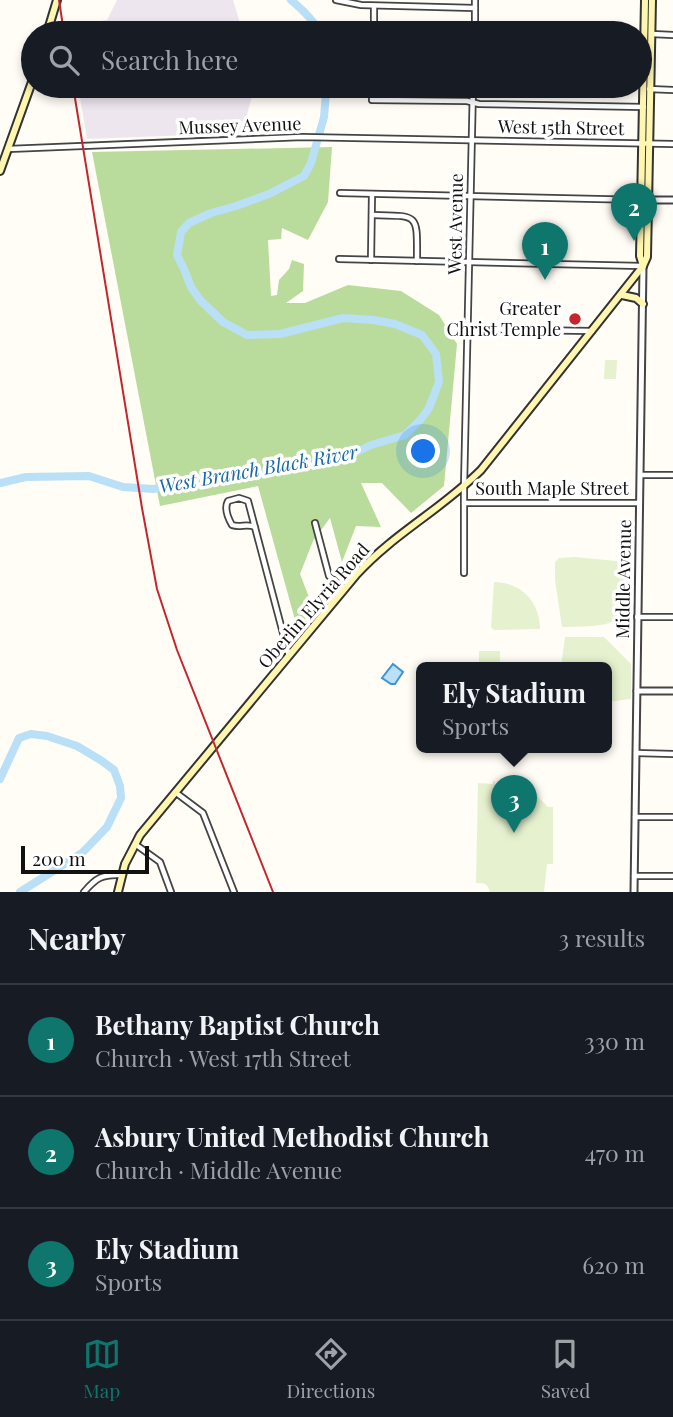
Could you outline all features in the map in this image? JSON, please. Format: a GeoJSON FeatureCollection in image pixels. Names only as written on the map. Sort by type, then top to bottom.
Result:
{"type":"FeatureCollection","features":[{"type":"Feature","properties":{"kind":"main road"},"geometry":{"type":"LineString","coordinates":[[51,21],[57,0]]}},
{"type":"Feature","properties":{"kind":"main road","name":"Middle Avenue"},"geometry":{"type":"LineString","coordinates":[[645,0],[645,21]]}},
{"type":"Feature","properties":{"kind":"main road","name":"Middle Avenue"},"geometry":{"type":"LineString","coordinates":[[652,0],[652,34]]}},
{"type":"Feature","properties":{"kind":"main road"},"geometry":{"type":"LineString","coordinates":[[0,171],[26,98]]}},
{"type":"Feature","properties":{"kind":"main road","name":"Middle Avenue"},"geometry":{"type":"LineString","coordinates":[[643,266],[647,257],[646,98]]}},
{"type":"Feature","properties":{"kind":"main road","name":"Oberlin Elyria Road"},"geometry":{"type":"LineString","coordinates":[[118,892],[121,875],[135,843],[344,589],[381,549],[464,487],[481,470],[643,266]]}},
{"type":"Feature","properties":{"kind":"main road"},"geometry":{"type":"LineString","coordinates":[[622,295],[636,298],[643,304]]}},
{"type":"Feature","properties":{"kind":"street"},"geometry":{"type":"LineString","coordinates":[[335,0],[374,6],[475,8]]}},
{"type":"Feature","properties":{"kind":"street"},"geometry":{"type":"LineString","coordinates":[[475,0],[475,21]]}},
{"type":"Feature","properties":{"kind":"street"},"geometry":{"type":"LineString","coordinates":[[374,6],[374,21]]}},
{"type":"Feature","properties":{"kind":"street"},"geometry":{"type":"LineString","coordinates":[[652,34],[673,35]]}},
{"type":"Feature","properties":{"kind":"street"},"geometry":{"type":"LineString","coordinates":[[652,89],[673,90]]}},
{"type":"Feature","properties":{"kind":"street"},"geometry":{"type":"LineString","coordinates":[[372,98],[646,107]]}},
{"type":"Feature","properties":{"kind":"street","name":"West Avenue"},"geometry":{"type":"LineString","coordinates":[[464,573],[473,98]]}},
{"type":"Feature","properties":{"kind":"street","name":"Mussey Avenue"},"geometry":{"type":"LineString","coordinates":[[8,149],[308,137],[472,140]]}},
{"type":"Feature","properties":{"kind":"street","name":"West 15th Street"},"geometry":{"type":"LineString","coordinates":[[472,140],[673,144]]}},
{"type":"Feature","properties":{"kind":"street"},"geometry":{"type":"LineString","coordinates":[[340,194],[673,200]]}},
{"type":"Feature","properties":{"kind":"street"},"geometry":{"type":"LineString","coordinates":[[371,260],[372,194]]}},
{"type":"Feature","properties":{"kind":"street"},"geometry":{"type":"LineString","coordinates":[[372,215],[403,215],[412,220],[417,229],[417,261]]}},
{"type":"Feature","properties":{"kind":"street"},"geometry":{"type":"LineString","coordinates":[[339,260],[643,266]]}},
{"type":"Feature","properties":{"kind":"street","name":"Middle Avenue"},"geometry":{"type":"LineString","coordinates":[[634,892],[643,266]]}},
{"type":"Feature","properties":{"kind":"street"},"geometry":{"type":"LineString","coordinates":[[468,328],[593,331]]}},
{"type":"Feature","properties":{"kind":"street"},"geometry":{"type":"LineString","coordinates":[[640,475],[673,475]]}},
{"type":"Feature","properties":{"kind":"street"},"geometry":{"type":"LineString","coordinates":[[255,527],[234,526],[228,515],[228,501],[247,498],[255,527],[289,656]]}},
{"type":"Feature","properties":{"kind":"street","name":"South Maple Street"},"geometry":{"type":"LineString","coordinates":[[464,503],[639,503]]}},
{"type":"Feature","properties":{"kind":"street"},"geometry":{"type":"LineString","coordinates":[[315,523],[329,576],[344,589]]}},
{"type":"Feature","properties":{"kind":"street"},"geometry":{"type":"LineString","coordinates":[[638,617],[673,617]]}},
{"type":"Feature","properties":{"kind":"street"},"geometry":{"type":"LineString","coordinates":[[636,691],[673,691]]}},
{"type":"Feature","properties":{"kind":"street"},"geometry":{"type":"LineString","coordinates":[[636,753],[673,754]]}},
{"type":"Feature","properties":{"kind":"street"},"geometry":{"type":"LineString","coordinates":[[175,792],[203,813],[234,892]]}},
{"type":"Feature","properties":{"kind":"street"},"geometry":{"type":"LineString","coordinates":[[635,817],[673,817]]}},
{"type":"Feature","properties":{"kind":"street"},"geometry":{"type":"LineString","coordinates":[[135,843],[160,862],[172,892]]}},
{"type":"Feature","properties":{"kind":"street"},"geometry":{"type":"LineString","coordinates":[[84,892],[95,879],[107,875],[121,875]]}},
{"type":"Feature","properties":{"kind":"street"},"geometry":{"type":"LineString","coordinates":[[634,876],[673,876]]}},
{"type":"Feature","properties":{"kind":"shaded area"},"geometry":{"type":"Polygon","coordinates":[[[117,0],[233,0],[239,21],[100,21],[107,20],[117,0]]]}},
{"type":"Feature","properties":{"kind":"shaded area"},"geometry":{"type":"Polygon","coordinates":[[[80,98],[251,98],[242,133],[87,139],[80,98]]]}},
{"type":"Feature","properties":{"kind":"green space"},"geometry":{"type":"Polygon","coordinates":[[[332,147],[328,202],[308,240],[282,228],[281,239],[268,240],[271,296],[277,295],[279,280],[289,269],[292,260],[304,264],[303,291],[286,303],[305,303],[348,285],[401,291],[439,315],[457,344],[444,486],[411,513],[382,483],[361,483],[381,527],[356,526],[342,562],[330,518],[313,541],[300,574],[314,610],[297,627],[258,486],[160,506],[92,152],[332,147]]]}},
{"type":"Feature","properties":{"kind":"green space"},"geometry":{"type":"Polygon","coordinates":[[[605,360],[617,360],[616,379],[604,379],[605,360]]]}},
{"type":"Feature","properties":{"kind":"green space"},"geometry":{"type":"Polygon","coordinates":[[[559,558],[626,562],[625,599],[618,618],[610,623],[562,627],[555,562],[559,558]]]}},
{"type":"Feature","properties":{"kind":"green space"},"geometry":{"type":"Polygon","coordinates":[[[494,582],[513,586],[527,595],[537,610],[540,629],[494,630],[491,627],[494,582]]]}},
{"type":"Feature","properties":{"kind":"green space"},"geometry":{"type":"Polygon","coordinates":[[[565,637],[604,637],[631,664],[631,699],[612,701],[612,662],[562,662],[565,637]]]}},
{"type":"Feature","properties":{"kind":"green space"},"geometry":{"type":"Polygon","coordinates":[[[479,651],[500,651],[500,662],[479,662],[479,651]]]}},
{"type":"Feature","properties":{"kind":"green space"},"geometry":{"type":"Polygon","coordinates":[[[493,781],[495,790],[531,790],[548,807],[553,807],[553,864],[547,864],[544,892],[490,892],[485,884],[476,883],[478,783],[493,784],[493,781]]]}},
{"type":"Feature","properties":{"kind":"water"},"geometry":{"type":"Polygon","coordinates":[[[393,664],[403,672],[395,684],[391,684],[382,678],[393,664]]]}},
{"type":"Feature","properties":{"kind":"waterway","name":"West Branch Black River"},"geometry":{"type":"LineString","coordinates":[[291,0],[312,21]]}},
{"type":"Feature","properties":{"kind":"waterway","name":"West Branch Black River"},"geometry":{"type":"LineString","coordinates":[[0,483],[26,477],[89,476],[123,487],[153,489],[249,475],[348,456],[371,445],[405,435],[421,419],[429,408],[439,382],[436,354],[422,335],[395,324],[343,318],[280,334],[247,335],[223,322],[200,300],[177,255],[181,232],[189,223],[269,194],[304,176],[311,163],[324,117],[326,98]]}},
{"type":"Feature","properties":{"kind":"waterway","name":"West Branch Black River"},"geometry":{"type":"LineString","coordinates":[[0,779],[19,738],[31,734],[47,736],[77,746],[114,770],[120,786],[121,798],[107,827],[82,853],[20,892]]}},
{"type":"Feature","properties":{"kind":"railway"},"geometry":{"type":"LineString","coordinates":[[59,0],[62,21]]}},
{"type":"Feature","properties":{"kind":"railway"},"geometry":{"type":"LineString","coordinates":[[75,98],[157,589],[177,650],[273,892]]}},
{"type":"Feature","properties":{"kind":"place","name":"Asbury United Methodist Church"},"geometry":{"type":"Point","coordinates":[634,241]}},
{"type":"Feature","properties":{"kind":"place","name":"Bethany Baptist Church"},"geometry":{"type":"Point","coordinates":[545,280]}},
{"type":"Feature","properties":{"kind":"place","name":"Greater Christ Temple"},"geometry":{"type":"Point","coordinates":[575,319]}},
{"type":"Feature","properties":{"kind":"place","name":"Ely Stadium"},"geometry":{"type":"Point","coordinates":[514,833]}}]}
